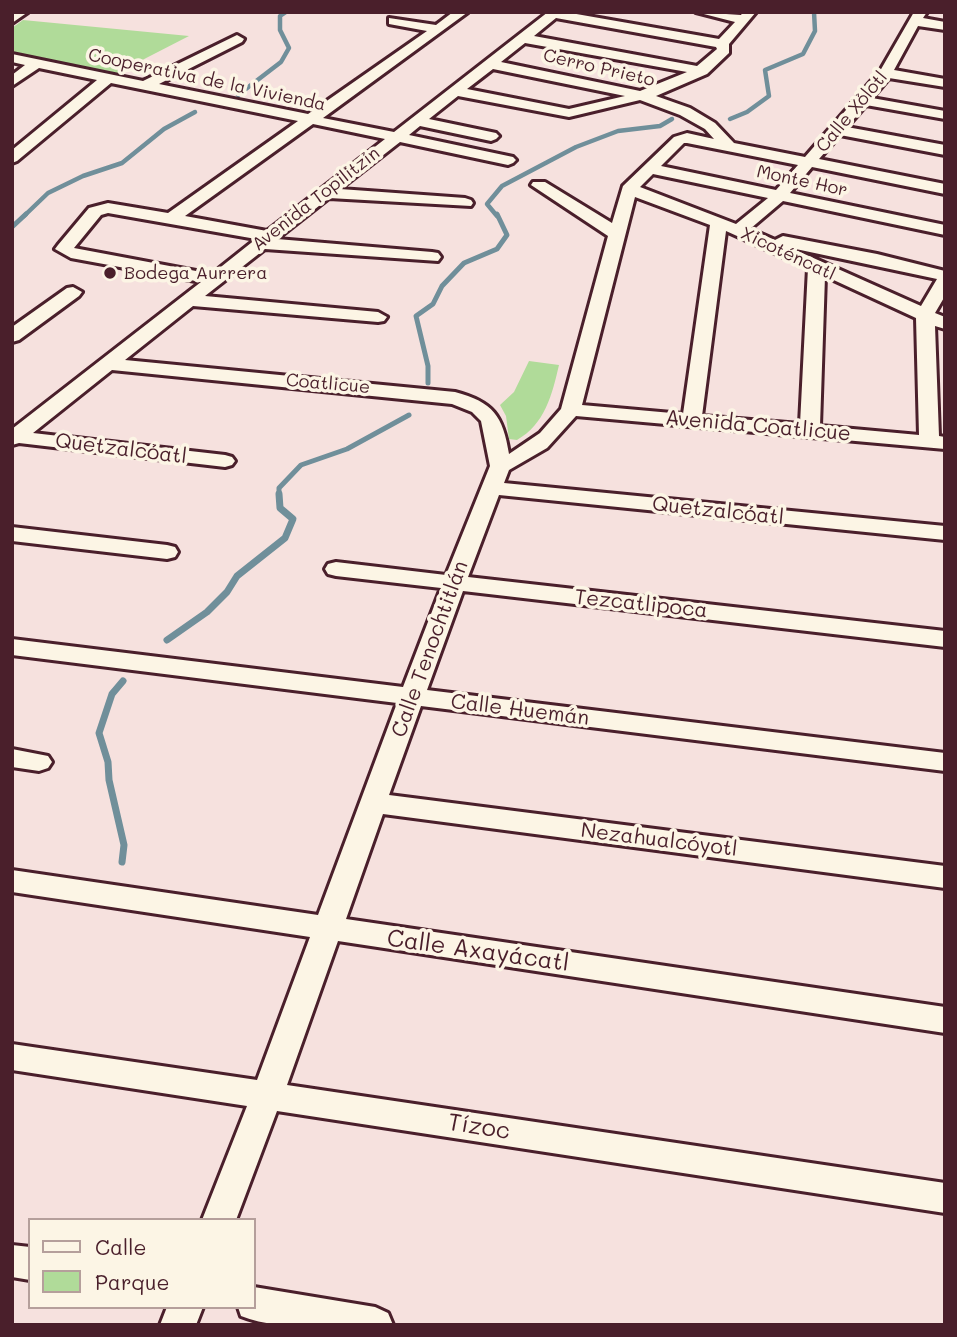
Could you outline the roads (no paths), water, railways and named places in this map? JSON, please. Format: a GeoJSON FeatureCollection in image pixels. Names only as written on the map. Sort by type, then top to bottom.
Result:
{"type":"FeatureCollection","features":[{"type":"Feature","properties":{"kind":"street"},"geometry":{"type":"LineString","coordinates":[[12,19],[22,12]]}},
{"type":"Feature","properties":{"kind":"street"},"geometry":{"type":"LineString","coordinates":[[172,218],[462,12]]}},
{"type":"Feature","properties":{"kind":"street"},"geometry":{"type":"LineString","coordinates":[[702,12],[746,16]]}},
{"type":"Feature","properties":{"kind":"street"},"geometry":{"type":"LineString","coordinates":[[555,13],[722,44]]}},
{"type":"Feature","properties":{"kind":"street","name":"Avenida Topilitzín"},"geometry":{"type":"LineString","coordinates":[[14,438],[555,13]]}},
{"type":"Feature","properties":{"kind":"street"},"geometry":{"type":"LineString","coordinates":[[722,44],[746,16]]}},
{"type":"Feature","properties":{"kind":"street"},"geometry":{"type":"LineString","coordinates":[[917,17],[945,26]]}},
{"type":"Feature","properties":{"kind":"street","name":"Calle Xólotl"},"geometry":{"type":"LineString","coordinates":[[744,233],[886,73],[917,17]]}},
{"type":"Feature","properties":{"kind":"street"},"geometry":{"type":"LineString","coordinates":[[394,21],[439,29]]}},
{"type":"Feature","properties":{"kind":"street"},"geometry":{"type":"LineString","coordinates":[[522,38],[702,71]]}},
{"type":"Feature","properties":{"kind":"street"},"geometry":{"type":"LineString","coordinates":[[144,86],[237,39]]}},
{"type":"Feature","properties":{"kind":"street"},"geometry":{"type":"LineString","coordinates":[[455,91],[569,113],[641,93],[702,71],[724,50],[722,44]]}},
{"type":"Feature","properties":{"kind":"street","name":"Cooperativa de la Vivienda"},"geometry":{"type":"LineString","coordinates":[[12,58],[394,139]]}},
{"type":"Feature","properties":{"kind":"street"},"geometry":{"type":"LineString","coordinates":[[12,82],[36,63]]}},
{"type":"Feature","properties":{"kind":"street","name":"Cerro Prieto"},"geometry":{"type":"LineString","coordinates":[[490,64],[641,93],[703,122],[719,133],[728,145]]}},
{"type":"Feature","properties":{"kind":"street"},"geometry":{"type":"LineString","coordinates":[[886,73],[945,83]]}},
{"type":"Feature","properties":{"kind":"street"},"geometry":{"type":"LineString","coordinates":[[12,158],[108,78]]}},
{"type":"Feature","properties":{"kind":"street"},"geometry":{"type":"LineString","coordinates":[[862,100],[945,115]]}},
{"type":"Feature","properties":{"kind":"street"},"geometry":{"type":"LineString","coordinates":[[416,121],[491,136]]}},
{"type":"Feature","properties":{"kind":"street"},"geometry":{"type":"LineString","coordinates":[[837,130],[945,150]]}},
{"type":"Feature","properties":{"kind":"street"},"geometry":{"type":"LineString","coordinates":[[394,139],[508,160]]}},
{"type":"Feature","properties":{"kind":"street"},"geometry":{"type":"LineString","coordinates":[[495,477],[553,434],[571,410],[629,189],[679,140],[701,139],[945,188]]}},
{"type":"Feature","properties":{"kind":"street","name":"Monte Hor"},"geometry":{"type":"LineString","coordinates":[[651,169],[945,230]]}},
{"type":"Feature","properties":{"kind":"street"},"geometry":{"type":"LineString","coordinates":[[539,185],[617,234]]}},
{"type":"Feature","properties":{"kind":"street","name":"Xicoténcatl"},"geometry":{"type":"LineString","coordinates":[[629,189],[719,222],[945,324]]}},
{"type":"Feature","properties":{"kind":"street"},"geometry":{"type":"LineString","coordinates":[[325,193],[465,203]]}},
{"type":"Feature","properties":{"kind":"street"},"geometry":{"type":"LineString","coordinates":[[213,279],[71,253],[64,249],[95,211],[103,209],[172,218],[264,239],[432,257]]}},
{"type":"Feature","properties":{"kind":"street"},"geometry":{"type":"LineString","coordinates":[[692,419],[719,222]]}},
{"type":"Feature","properties":{"kind":"street"},"geometry":{"type":"LineString","coordinates":[[744,233],[840,251],[945,278],[925,316],[937,442]]}},
{"type":"Feature","properties":{"kind":"street"},"geometry":{"type":"LineString","coordinates":[[810,430],[817,267]]}},
{"type":"Feature","properties":{"kind":"street"},"geometry":{"type":"LineString","coordinates":[[12,336],[74,292]]}},
{"type":"Feature","properties":{"kind":"street"},"geometry":{"type":"LineString","coordinates":[[189,299],[378,317]]}},
{"type":"Feature","properties":{"kind":"street","name":"Coatlicue"},"geometry":{"type":"LineString","coordinates":[[109,364],[455,398],[476,404],[485,411],[495,431],[495,477]]}},
{"type":"Feature","properties":{"kind":"street","name":"Avenida Coatlicue"},"geometry":{"type":"LineString","coordinates":[[571,410],[937,442]]}},
{"type":"Feature","properties":{"kind":"street","name":"Quetzalcóatl"},"geometry":{"type":"LineString","coordinates":[[14,438],[225,461]]}},
{"type":"Feature","properties":{"kind":"street","name":"Quetzalcóatl"},"geometry":{"type":"LineString","coordinates":[[495,477],[945,533]]}},
{"type":"Feature","properties":{"kind":"street","name":"Calle Tenochtitlán"},"geometry":{"type":"LineString","coordinates":[[220,1218],[268,1095],[495,477]]}},
{"type":"Feature","properties":{"kind":"street"},"geometry":{"type":"LineString","coordinates":[[12,534],[167,552]]}},
{"type":"Feature","properties":{"kind":"street","name":"Tezcatlipoca"},"geometry":{"type":"LineString","coordinates":[[336,569],[945,639]]}},
{"type":"Feature","properties":{"kind":"street","name":"Calle Huemán"},"geometry":{"type":"LineString","coordinates":[[12,647],[945,762]]}},
{"type":"Feature","properties":{"kind":"street"},"geometry":{"type":"LineString","coordinates":[[12,758],[38,762]]}},
{"type":"Feature","properties":{"kind":"street","name":"Nezahualcóyotl"},"geometry":{"type":"LineString","coordinates":[[374,803],[945,877]]}},
{"type":"Feature","properties":{"kind":"street","name":"Calle Axayácatl"},"geometry":{"type":"LineString","coordinates":[[12,881],[945,1020]]}},
{"type":"Feature","properties":{"kind":"street","name":"Tízoc"},"geometry":{"type":"LineString","coordinates":[[12,1056],[945,1198]]}},
{"type":"Feature","properties":{"kind":"street"},"geometry":{"type":"LineString","coordinates":[[256,1304],[375,1325]]}},
{"type":"Feature","properties":{"kind":"waterway"},"geometry":{"type":"LineString","coordinates":[[238,95],[281,62],[289,48],[280,30],[280,16],[286,12]]}},
{"type":"Feature","properties":{"kind":"waterway"},"geometry":{"type":"LineString","coordinates":[[730,119],[747,112],[769,96],[765,70],[803,54],[815,31],[814,12]]}},
{"type":"Feature","properties":{"kind":"waterway"},"geometry":{"type":"LineString","coordinates":[[24,216],[48,193],[83,176],[122,163],[164,129],[195,112]]}},
{"type":"Feature","properties":{"kind":"waterway"},"geometry":{"type":"LineString","coordinates":[[497,216],[487,204],[502,186],[576,147],[618,131],[660,126],[672,119]]}},
{"type":"Feature","properties":{"kind":"waterway"},"geometry":{"type":"LineString","coordinates":[[12,227],[26,214]]}},
{"type":"Feature","properties":{"kind":"waterway"},"geometry":{"type":"LineString","coordinates":[[428,383],[428,366],[416,316],[433,304],[442,286],[464,263],[497,249],[507,235],[497,214]]}},
{"type":"Feature","properties":{"kind":"waterway"},"geometry":{"type":"LineString","coordinates":[[279,494],[279,488],[301,465],[347,449],[409,415]]}},
{"type":"Feature","properties":{"kind":"waterway"},"geometry":{"type":"LineString","coordinates":[[167,640],[207,612],[227,592],[237,576],[285,538],[293,519],[280,508],[279,494]]}},
{"type":"Feature","properties":{"kind":"waterway"},"geometry":{"type":"LineString","coordinates":[[122,862],[124,845],[109,780],[108,762],[99,733],[112,694],[123,681]]}},
{"type":"Feature","properties":{"kind":"place","name":"Bodega Aurrera"},"geometry":{"type":"Point","coordinates":[110,273]}}]}
